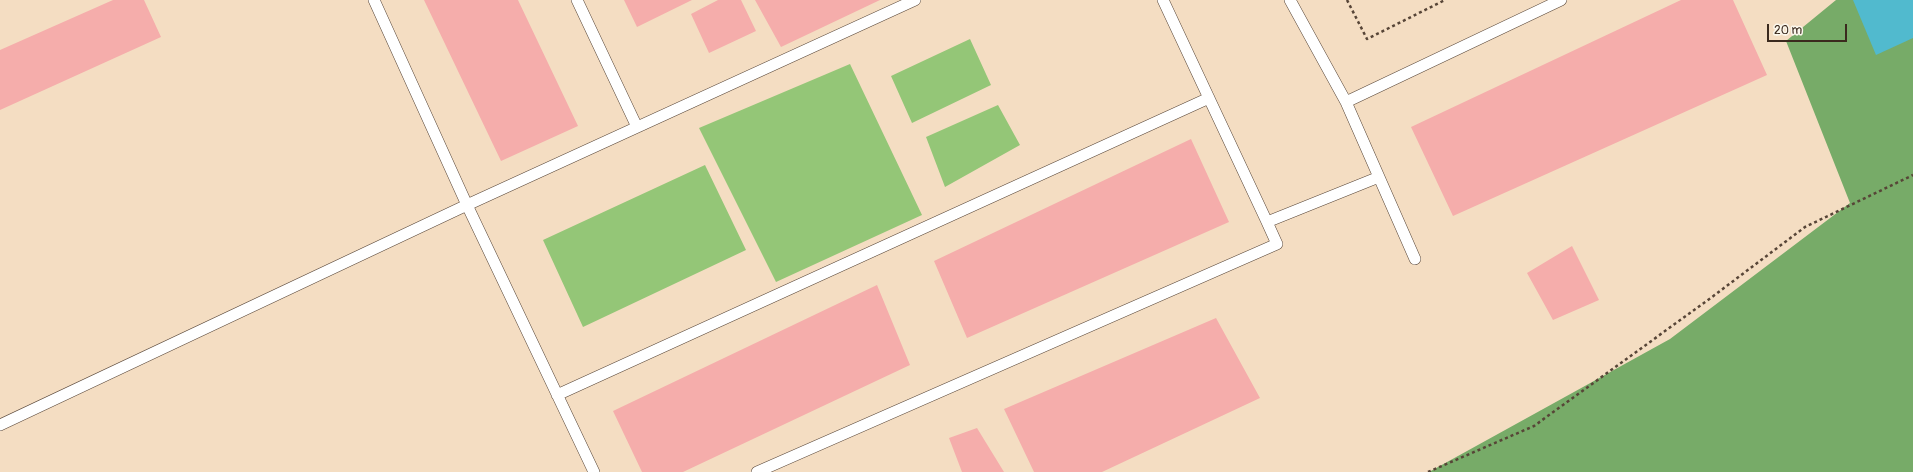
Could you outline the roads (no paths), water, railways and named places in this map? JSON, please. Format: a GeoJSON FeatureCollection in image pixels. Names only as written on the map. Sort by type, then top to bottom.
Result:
{"type":"FeatureCollection","features":[{"type":"Feature","properties":{"kind":"lane"},"geometry":{"type":"LineString","coordinates":[[374,0],[467,204],[594,472]]}},
{"type":"Feature","properties":{"kind":"lane"},"geometry":{"type":"LineString","coordinates":[[576,0],[637,127]]}},
{"type":"Feature","properties":{"kind":"lane"},"geometry":{"type":"LineString","coordinates":[[0,425],[467,204],[915,0]]}},
{"type":"Feature","properties":{"kind":"lane"},"geometry":{"type":"LineString","coordinates":[[757,472],[1277,244],[1163,0]]}},
{"type":"Feature","properties":{"kind":"lane"},"geometry":{"type":"LineString","coordinates":[[1290,0],[1346,102],[1415,259]]}},
{"type":"Feature","properties":{"kind":"lane"},"geometry":{"type":"LineString","coordinates":[[1346,102],[1561,0]]}},
{"type":"Feature","properties":{"kind":"lane"},"geometry":{"type":"LineString","coordinates":[[558,395],[1209,98]]}},
{"type":"Feature","properties":{"kind":"lane"},"geometry":{"type":"LineString","coordinates":[[1267,222],[1378,176]]}},
{"type":"Feature","properties":{"kind":"water"},"geometry":{"type":"Polygon","coordinates":[[[1853,0],[1913,0],[1913,38],[1876,55],[1853,0]]]}}]}
